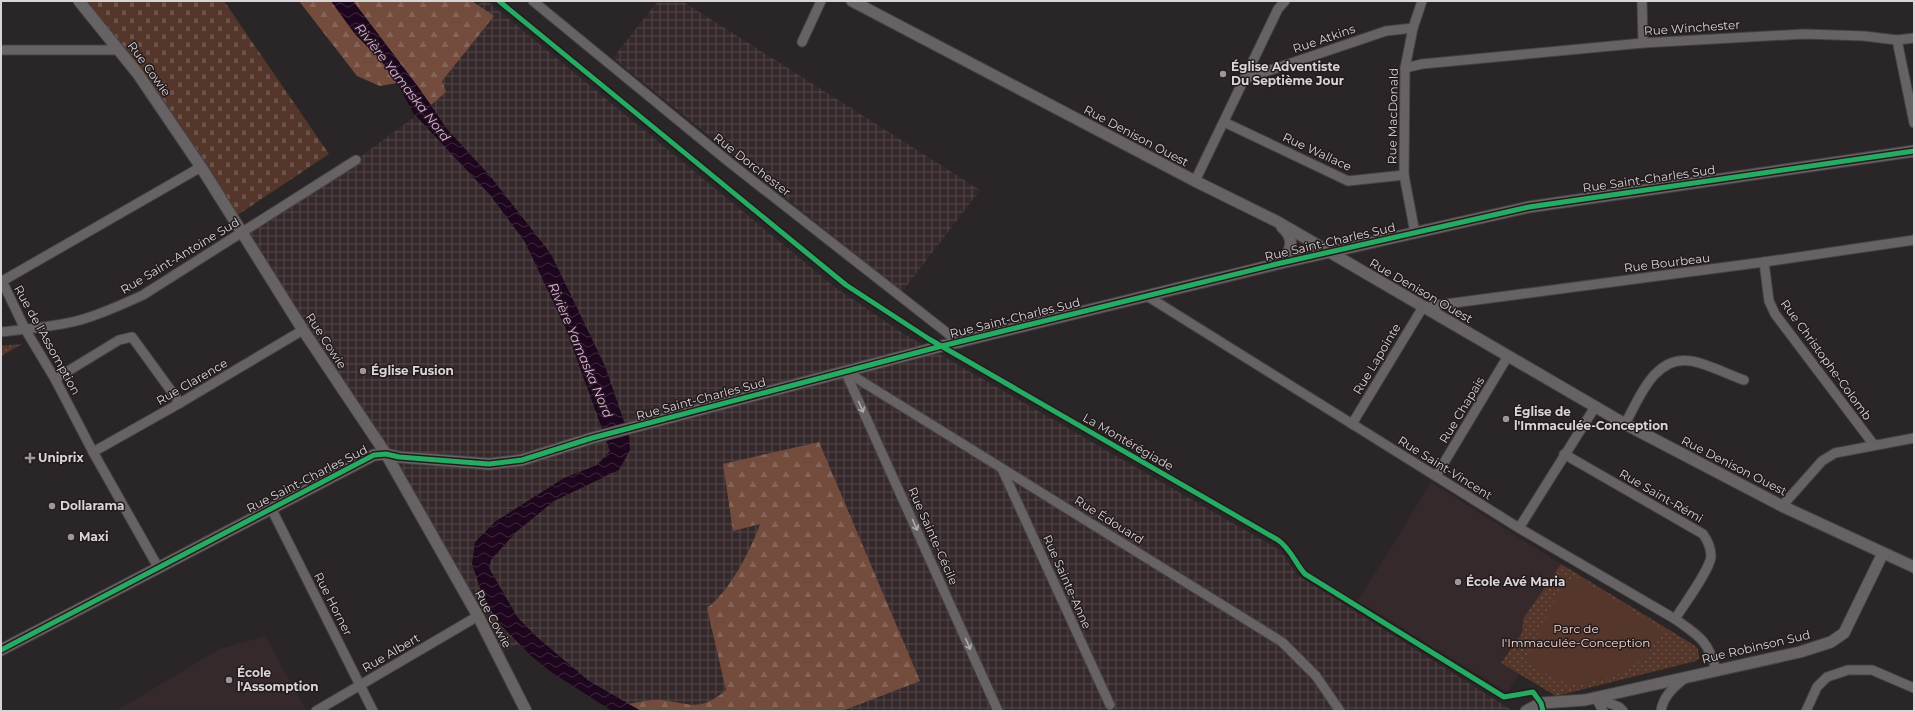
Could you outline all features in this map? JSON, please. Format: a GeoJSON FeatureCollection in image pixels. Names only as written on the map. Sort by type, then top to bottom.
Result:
{"type":"FeatureCollection","features":[{"type":"Feature","properties":{"kind":"street","name":"Rue Cowie"},"geometry":{"type":"LineString","coordinates":[[79,1],[138,74],[201,166],[303,330],[386,454],[478,616],[526,711]]}},
{"type":"Feature","properties":{"kind":"street","name":"Rue Dorchester"},"geometry":{"type":"LineString","coordinates":[[533,1],[729,162],[960,343]]}},
{"type":"Feature","properties":{"kind":"street"},"geometry":{"type":"LineString","coordinates":[[802,42],[821,1]]}},
{"type":"Feature","properties":{"kind":"street","name":"Rue Denison Ouest"},"geometry":{"type":"LineString","coordinates":[[852,1],[1195,181],[1278,222],[1625,424],[1782,506],[1914,567]]}},
{"type":"Feature","properties":{"kind":"street"},"geometry":{"type":"LineString","coordinates":[[1195,181],[1278,9],[1285,1]]}},
{"type":"Feature","properties":{"kind":"street","name":"Rue MacDonald"},"geometry":{"type":"LineString","coordinates":[[1416,233],[1404,175],[1405,68],[1413,28],[1422,1]]}},
{"type":"Feature","properties":{"kind":"street"},"geometry":{"type":"LineString","coordinates":[[1642,1],[1642,43]]}},
{"type":"Feature","properties":{"kind":"street","name":"Rue Atkins"},"geometry":{"type":"LineString","coordinates":[[1244,79],[1386,31],[1413,28]]}},
{"type":"Feature","properties":{"kind":"street","name":"Rue Winchester"},"geometry":{"type":"LineString","coordinates":[[1405,68],[1422,64],[1642,43],[1804,34],[1864,36],[1897,40],[1914,38]]}},
{"type":"Feature","properties":{"kind":"street"},"geometry":{"type":"LineString","coordinates":[[1897,40],[1914,123]]}},
{"type":"Feature","properties":{"kind":"street"},"geometry":{"type":"LineString","coordinates":[[1,50],[118,50]]}},
{"type":"Feature","properties":{"kind":"street","name":"Rue Wallace"},"geometry":{"type":"LineString","coordinates":[[1224,122],[1348,181],[1404,175]]}},
{"type":"Feature","properties":{"kind":"street","name":"Rue Saint-Charles Sud"},"geometry":{"type":"LineString","coordinates":[[1,650],[374,455],[386,454],[399,457],[489,464],[522,460],[592,438],[845,371],[1281,263],[1529,207],[1914,151]]}},
{"type":"Feature","properties":{"kind":"street","name":"Rue Saint-Antoine Sud"},"geometry":{"type":"LineString","coordinates":[[1,332],[79,321],[106,312],[143,295],[356,160]]}},
{"type":"Feature","properties":{"kind":"street","name":"Rue de l'Assomption"},"geometry":{"type":"LineString","coordinates":[[158,567],[93,452],[55,379],[25,329],[4,287],[4,280],[201,166]]}},
{"type":"Feature","properties":{"kind":"street"},"geometry":{"type":"LineString","coordinates":[[1278,222],[1289,232],[1292,242],[1289,254],[1281,263]]}},
{"type":"Feature","properties":{"kind":"street","name":"Rue Bourbeau"},"geometry":{"type":"LineString","coordinates":[[1423,307],[1764,262],[1914,240]]}},
{"type":"Feature","properties":{"kind":"street","name":"Rue Christophe-Colomb"},"geometry":{"type":"LineString","coordinates":[[1764,262],[1769,302],[1775,314],[1874,445]]}},
{"type":"Feature","properties":{"kind":"street","name":"Rue Saint-Vincent"},"geometry":{"type":"LineString","coordinates":[[1147,296],[1519,528],[1675,619],[1697,634],[1706,643],[1711,652],[1716,670]]}},
{"type":"Feature","properties":{"kind":"street","name":"Rue Lapointe"},"geometry":{"type":"LineString","coordinates":[[1352,424],[1423,307]]}},
{"type":"Feature","properties":{"kind":"street","name":"Rue Clarence"},"geometry":{"type":"LineString","coordinates":[[93,452],[180,403],[303,330]]}},
{"type":"Feature","properties":{"kind":"street"},"geometry":{"type":"LineString","coordinates":[[55,379],[118,340],[132,337],[180,403]]}},
{"type":"Feature","properties":{"kind":"street","name":"Rue Chapais"},"geometry":{"type":"LineString","coordinates":[[1436,476],[1508,356]]}},
{"type":"Feature","properties":{"kind":"street"},"geometry":{"type":"LineString","coordinates":[[1625,424],[1649,380],[1663,367],[1671,363],[1691,361],[1744,380]]}},
{"type":"Feature","properties":{"kind":"street","name":"Rue Édouard"},"geometry":{"type":"LineString","coordinates":[[845,371],[1282,642],[1316,676],[1340,711]]}},
{"type":"Feature","properties":{"kind":"street","name":"Rue Sainte-Cécile"},"geometry":{"type":"LineString","coordinates":[[845,371],[998,711]]}},
{"type":"Feature","properties":{"kind":"street"},"geometry":{"type":"LineString","coordinates":[[1519,528],[1564,454],[1595,407]]}},
{"type":"Feature","properties":{"kind":"street"},"geometry":{"type":"LineString","coordinates":[[1782,506],[1822,461],[1835,453],[1914,438]]}},
{"type":"Feature","properties":{"kind":"street","name":"Rue Saint-Rémi"},"geometry":{"type":"LineString","coordinates":[[1564,454],[1704,534],[1709,542],[1711,557],[1707,568],[1675,619]]}},
{"type":"Feature","properties":{"kind":"street","name":"Rue Sainte-Anne"},"geometry":{"type":"LineString","coordinates":[[1002,469],[1110,705]]}},
{"type":"Feature","properties":{"kind":"street","name":"Rue Horner"},"geometry":{"type":"LineString","coordinates":[[271,508],[373,711]]}},
{"type":"Feature","properties":{"kind":"street","name":"Rue Robinson Sud"},"geometry":{"type":"LineString","coordinates":[[1526,711],[1541,703],[1591,699],[1800,652],[1831,642],[1844,633],[1883,553]]}},
{"type":"Feature","properties":{"kind":"street","name":"Rue Albert"},"geometry":{"type":"LineString","coordinates":[[316,711],[478,616]]}},
{"type":"Feature","properties":{"kind":"street"},"geometry":{"type":"LineString","coordinates":[[1806,711],[1817,687],[1828,677],[1848,670],[1872,670],[1914,688]]}},
{"type":"Feature","properties":{"kind":"street"},"geometry":{"type":"LineString","coordinates":[[1661,711],[1670,690],[1685,678]]}},
{"type":"Feature","properties":{"kind":"street"},"geometry":{"type":"LineString","coordinates":[[1591,699],[1602,711]]}},
{"type":"Feature","properties":{"kind":"street"},"geometry":{"type":"LineString","coordinates":[[1591,699],[1623,711]]}},
{"type":"Feature","properties":{"kind":"street","name":"Rue Robinson Sud"},"geometry":{"type":"LineString","coordinates":[[1560,711],[1591,699]]}},
{"type":"Feature","properties":{"kind":"shaded area"},"geometry":{"type":"Polygon","coordinates":[[[481,1],[487,1],[836,288],[901,332],[1281,551],[1297,575],[1513,711],[612,711],[551,672],[518,644],[498,654],[413,504],[242,233],[356,160],[431,105],[419,88],[481,1]]]}},
{"type":"Feature","properties":{"kind":"shaded area"},"geometry":{"type":"Polygon","coordinates":[[[658,1],[682,1],[980,190],[902,292],[613,58],[658,1]]]}},
{"type":"Feature","properties":{"kind":"shaded area","name":"École Avé Maria"},"geometry":{"type":"Polygon","coordinates":[[[1431,482],[1561,564],[1523,619],[1522,633],[1501,662],[1519,674],[1507,692],[1358,601],[1431,482]]]}},
{"type":"Feature","properties":{"kind":"shaded area","name":"École l'Assomption"},"geometry":{"type":"Polygon","coordinates":[[[265,636],[307,711],[116,711],[220,649],[265,636]]]}},
{"type":"Feature","properties":{"kind":"green space"},"geometry":{"type":"Polygon","coordinates":[[[81,1],[224,1],[329,154],[233,218],[81,1]]]}},
{"type":"Feature","properties":{"kind":"green space"},"geometry":{"type":"Polygon","coordinates":[[[299,1],[331,1],[355,34],[380,59],[397,83],[380,86],[357,76],[299,1]]]}},
{"type":"Feature","properties":{"kind":"green space"},"geometry":{"type":"Polygon","coordinates":[[[353,1],[472,1],[494,16],[442,81],[446,92],[431,105],[353,1]]]}},
{"type":"Feature","properties":{"kind":"green space"},"geometry":{"type":"Polygon","coordinates":[[[22,344],[1,356],[1,346],[22,344]]]}},
{"type":"Feature","properties":{"kind":"green space"},"geometry":{"type":"Polygon","coordinates":[[[819,442],[920,681],[842,711],[641,711],[627,704],[661,700],[695,705],[709,701],[726,690],[707,608],[723,592],[738,570],[751,546],[760,524],[733,531],[723,464],[819,442]]]}},
{"type":"Feature","properties":{"kind":"green space","name":"Parc de l'Immaculée-Conception"},"geometry":{"type":"Polygon","coordinates":[[[1561,564],[1694,645],[1698,649],[1699,658],[1696,661],[1556,696],[1501,663],[1522,633],[1523,619],[1561,564]]]}},
{"type":"Feature","properties":{"kind":"green space","name":"Parc de l'Immaculée-Conception"},"geometry":{"type":"Polygon","coordinates":[[[1579,578],[1664,631],[1643,658],[1627,670],[1607,678],[1580,684],[1571,684],[1541,671],[1525,661],[1563,584],[1579,578]]]}},
{"type":"Feature","properties":{"kind":"water","name":"Rivière Yamaska Nord"},"geometry":{"type":"Polygon","coordinates":[[[331,1],[353,1],[419,88],[447,129],[490,176],[551,254],[605,366],[629,436],[630,450],[619,470],[554,501],[515,533],[491,560],[489,568],[518,618],[538,638],[589,681],[641,711],[612,711],[551,672],[530,655],[496,620],[480,588],[472,564],[475,542],[496,521],[564,478],[597,465],[610,451],[566,329],[525,242],[491,196],[414,114],[397,83],[380,59],[355,34],[331,1]]]}},
{"type":"Feature","properties":{"kind":"cycle path","name":"La Montérégiade"},"geometry":{"type":"LineString","coordinates":[[499,1],[846,285],[929,339],[1278,540],[1290,552],[1305,574],[1504,697],[1533,692],[1541,703],[1543,711]]}},
{"type":"Feature","properties":{"kind":"cycle path"},"geometry":{"type":"LineString","coordinates":[[1,650],[374,455],[386,454],[399,457],[489,464],[522,460],[592,438],[942,346],[1281,263],[1529,207],[1914,151]]}},
{"type":"Feature","properties":{"kind":"place","name":"Église Adventiste Du Septième Jour"},"geometry":{"type":"Point","coordinates":[1223,74]}},
{"type":"Feature","properties":{"kind":"place","name":"Église Fusion"},"geometry":{"type":"Point","coordinates":[363,371]}},
{"type":"Feature","properties":{"kind":"place","name":"Église de l'Immaculée-Conception"},"geometry":{"type":"Point","coordinates":[1506,419]}},
{"type":"Feature","properties":{"kind":"place","name":"Uniprix"},"geometry":{"type":"Point","coordinates":[30,458]}},
{"type":"Feature","properties":{"kind":"place","name":"Dollarama"},"geometry":{"type":"Point","coordinates":[52,506]}},
{"type":"Feature","properties":{"kind":"place","name":"Maxi"},"geometry":{"type":"Point","coordinates":[71,537]}},
{"type":"Feature","properties":{"kind":"place","name":"École Avé Maria"},"geometry":{"type":"Point","coordinates":[1458,582]}},
{"type":"Feature","properties":{"kind":"place","name":"École l'Assomption"},"geometry":{"type":"Point","coordinates":[229,680]}}]}
